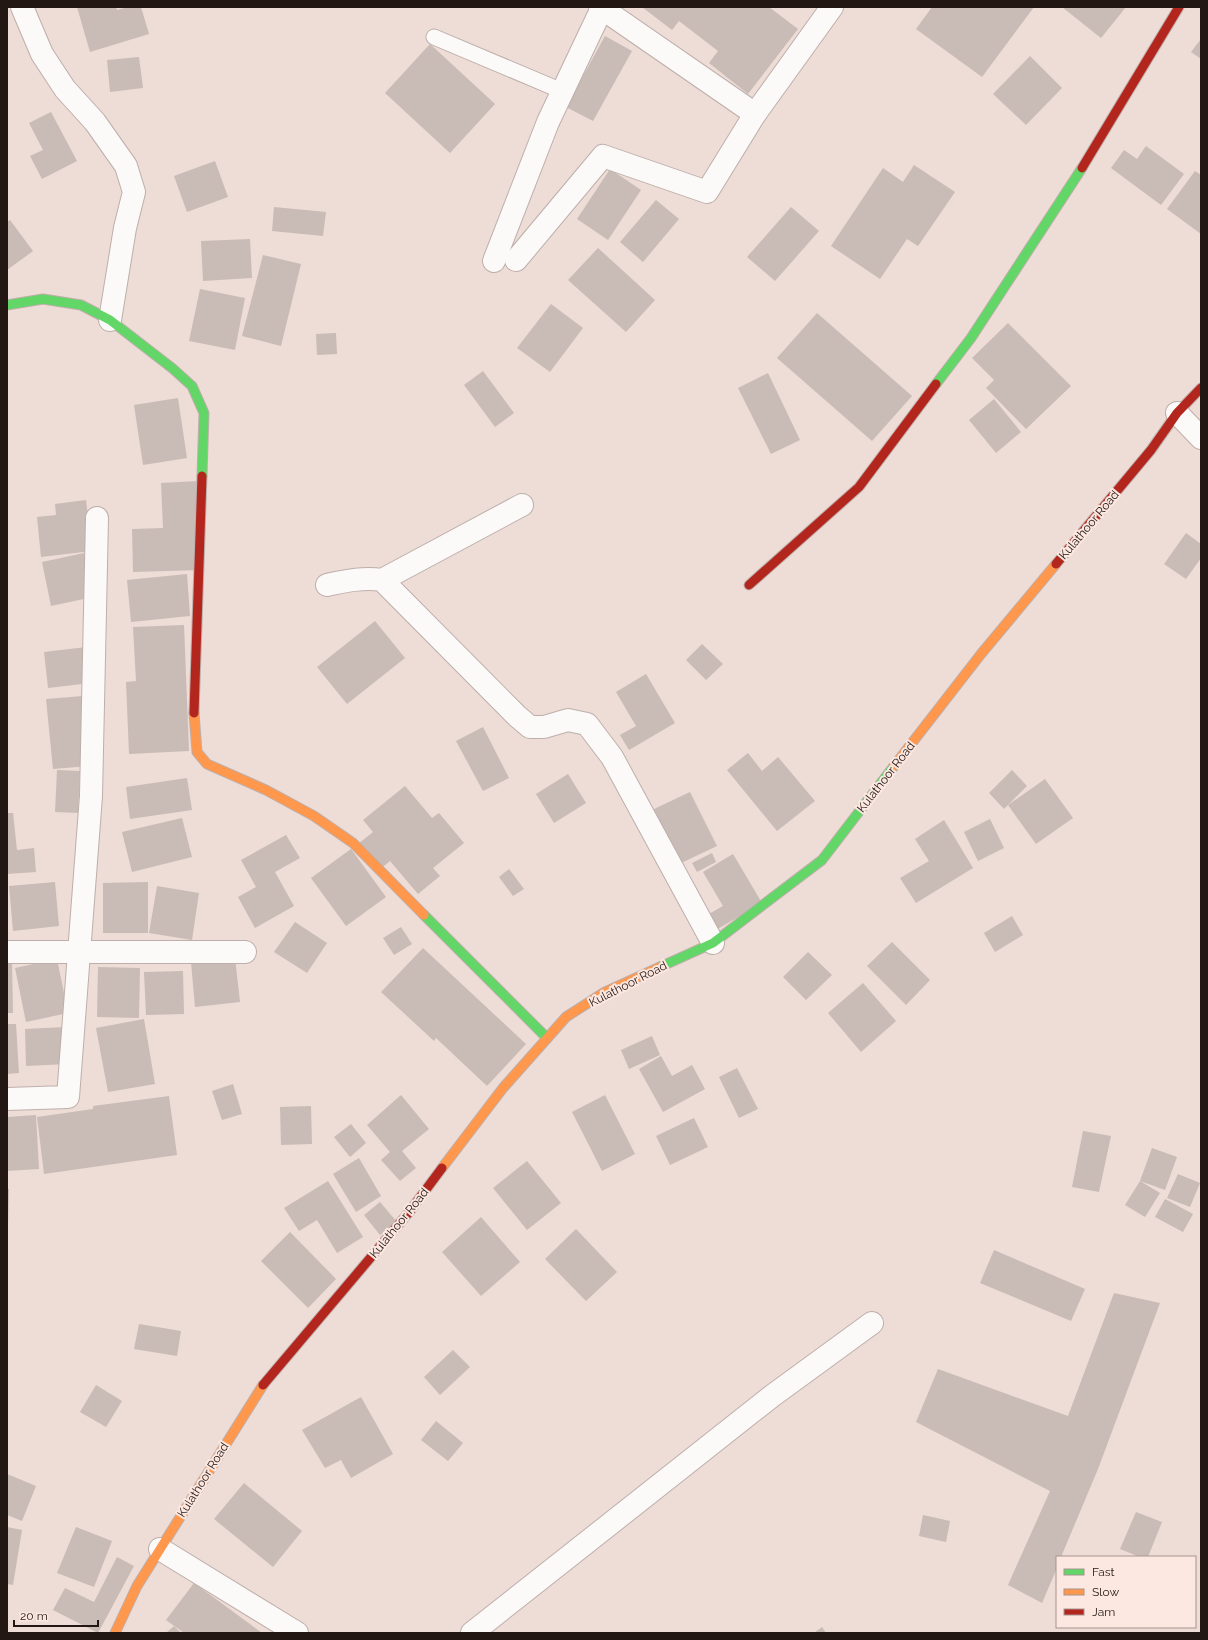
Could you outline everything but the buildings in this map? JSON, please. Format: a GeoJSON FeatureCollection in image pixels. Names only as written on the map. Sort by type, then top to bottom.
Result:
{"type":"FeatureCollection","features":[{"type":"Feature","properties":{"kind":"street"},"geometry":{"type":"LineString","coordinates":[[22,7],[42,54],[65,89],[95,122],[126,166],[134,192],[125,228],[110,320]]}},
{"type":"Feature","properties":{"kind":"street"},"geometry":{"type":"LineString","coordinates":[[494,261],[548,122],[601,7],[755,114]]}},
{"type":"Feature","properties":{"kind":"street"},"geometry":{"type":"LineString","coordinates":[[516,260],[603,156],[707,192],[755,114],[832,7]]}},
{"type":"Feature","properties":{"kind":"street"},"geometry":{"type":"LineString","coordinates":[[749,585],[859,487],[971,338],[1084,165],[1179,7]]}},
{"type":"Feature","properties":{"kind":"street"},"geometry":{"type":"LineString","coordinates":[[7,305],[44,299],[81,305],[110,320],[172,368],[192,386],[204,413],[194,724],[197,752],[207,764],[266,790],[314,816],[353,843],[547,1038]]}},
{"type":"Feature","properties":{"kind":"street","name":"Kulathoor Road"},"geometry":{"type":"LineString","coordinates":[[114,1633],[137,1586],[263,1384],[410,1211],[502,1088],[566,1017],[605,992],[712,943],[822,860],[981,654],[1151,450],[1177,413],[1201,388]]}},
{"type":"Feature","properties":{"kind":"street"},"geometry":{"type":"LineString","coordinates":[[1177,413],[1201,438]]}},
{"type":"Feature","properties":{"kind":"street"},"geometry":{"type":"LineString","coordinates":[[382,580],[522,505]]}},
{"type":"Feature","properties":{"kind":"street"},"geometry":{"type":"LineString","coordinates":[[7,1099],[68,1097],[91,796],[97,518]]}},
{"type":"Feature","properties":{"kind":"street"},"geometry":{"type":"LineString","coordinates":[[327,585],[354,579],[369,578],[382,580],[517,716],[530,727],[544,727],[568,720],[587,724],[612,757],[712,943]]}},
{"type":"Feature","properties":{"kind":"street"},"geometry":{"type":"LineString","coordinates":[[7,952],[245,952]]}},
{"type":"Feature","properties":{"kind":"street"},"geometry":{"type":"LineString","coordinates":[[472,1633],[772,1396],[872,1323]]}},
{"type":"Feature","properties":{"kind":"street"},"geometry":{"type":"LineString","coordinates":[[160,1549],[296,1633]]}},
{"type":"Feature","properties":{"kind":"lane"},"geometry":{"type":"LineString","coordinates":[[434,37],[562,91]]}},
{"type":"Feature","properties":{"kind":"traffic: fast"},"geometry":{"type":"LineString","coordinates":[[936,384],[971,338],[1082,168]]}},
{"type":"Feature","properties":{"kind":"traffic: fast"},"geometry":{"type":"LineString","coordinates":[[7,305],[43,299],[81,305],[110,320],[172,368],[192,386],[204,413],[202,476]]}},
{"type":"Feature","properties":{"kind":"traffic: fast"},"geometry":{"type":"LineString","coordinates":[[660,967],[713,943],[822,860],[894,766]]}},
{"type":"Feature","properties":{"kind":"traffic: fast"},"geometry":{"type":"LineString","coordinates":[[424,915],[547,1038]]}},
{"type":"Feature","properties":{"kind":"traffic: slow"},"geometry":{"type":"LineString","coordinates":[[894,766],[981,654],[1056,564]]}},
{"type":"Feature","properties":{"kind":"traffic: slow"},"geometry":{"type":"LineString","coordinates":[[194,713],[197,752],[207,764],[266,790],[314,816],[353,843],[424,915]]}},
{"type":"Feature","properties":{"kind":"traffic: slow"},"geometry":{"type":"LineString","coordinates":[[442,1168],[503,1088],[566,1017],[605,992],[660,967]]}},
{"type":"Feature","properties":{"kind":"traffic: slow"},"geometry":{"type":"LineString","coordinates":[[115,1633],[137,1586],[263,1385]]}},
{"type":"Feature","properties":{"kind":"traffic: jam"},"geometry":{"type":"LineString","coordinates":[[1082,168],[1179,7]]}},
{"type":"Feature","properties":{"kind":"traffic: jam"},"geometry":{"type":"LineString","coordinates":[[749,585],[859,487],[936,384]]}},
{"type":"Feature","properties":{"kind":"traffic: jam"},"geometry":{"type":"LineString","coordinates":[[1056,564],[1151,450],[1177,413],[1201,388]]}},
{"type":"Feature","properties":{"kind":"traffic: jam"},"geometry":{"type":"LineString","coordinates":[[194,713],[202,476]]}},
{"type":"Feature","properties":{"kind":"traffic: jam"},"geometry":{"type":"LineString","coordinates":[[263,1385],[410,1211],[442,1168]]}}]}
